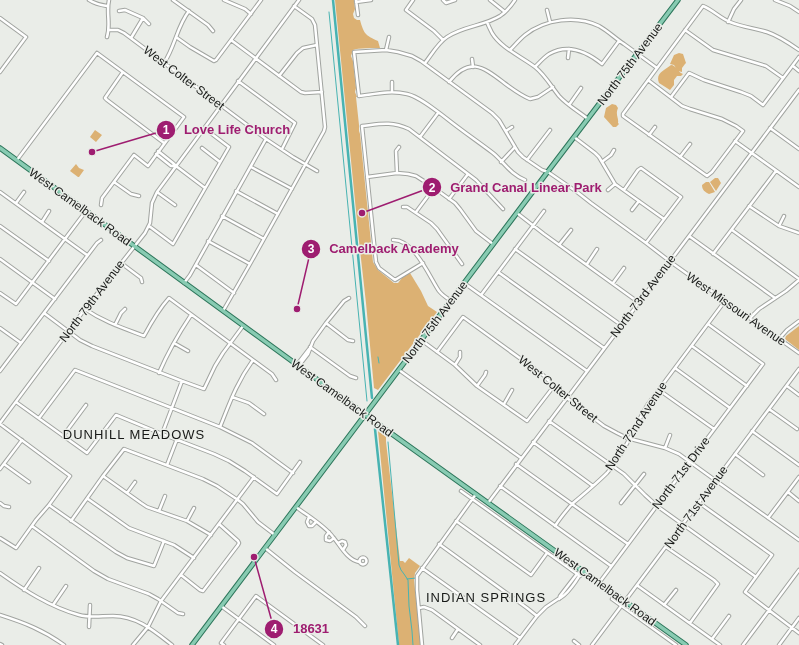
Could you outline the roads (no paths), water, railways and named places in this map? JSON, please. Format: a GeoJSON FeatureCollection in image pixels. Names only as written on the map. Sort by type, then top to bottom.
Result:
{"type":"FeatureCollection","features":[{"type":"Feature","properties":{"kind":"main road","name":"North 75th Avenue"},"geometry":{"type":"LineString","coordinates":[[192,645],[678,0]]}},
{"type":"Feature","properties":{"kind":"main road","name":"West Camelback Road"},"geometry":{"type":"LineString","coordinates":[[0,148],[297,366],[686,645]]}},
{"type":"Feature","properties":{"kind":"street"},"geometry":{"type":"LineString","coordinates":[[89,0],[99,5],[107,6]]}},
{"type":"Feature","properties":{"kind":"street"},"geometry":{"type":"LineString","coordinates":[[107,37],[109,30],[108,0]]}},
{"type":"Feature","properties":{"kind":"street"},"geometry":{"type":"LineString","coordinates":[[173,0],[208,25],[213,31]]}},
{"type":"Feature","properties":{"kind":"street"},"geometry":{"type":"LineString","coordinates":[[224,0],[245,9],[250,14]]}},
{"type":"Feature","properties":{"kind":"street"},"geometry":{"type":"LineString","coordinates":[[176,37],[214,61],[261,0]]}},
{"type":"Feature","properties":{"kind":"street","name":"North 79th Avenue"},"geometry":{"type":"LineString","coordinates":[[0,423],[149,226],[153,198],[299,0]]}},
{"type":"Feature","properties":{"kind":"street"},"geometry":{"type":"LineString","coordinates":[[358,15],[356,1],[371,0]]}},
{"type":"Feature","properties":{"kind":"street"},"geometry":{"type":"LineString","coordinates":[[413,0],[406,10],[444,40]]}},
{"type":"Feature","properties":{"kind":"street"},"geometry":{"type":"LineString","coordinates":[[443,0],[446,3],[455,0]]}},
{"type":"Feature","properties":{"kind":"street"},"geometry":{"type":"LineString","coordinates":[[490,0],[505,12]]}},
{"type":"Feature","properties":{"kind":"street"},"geometry":{"type":"LineString","coordinates":[[425,63],[439,44],[452,34],[500,16],[515,0]]}},
{"type":"Feature","properties":{"kind":"street"},"geometry":{"type":"LineString","coordinates":[[728,22],[734,9],[741,0]]}},
{"type":"Feature","properties":{"kind":"street"},"geometry":{"type":"LineString","coordinates":[[775,0],[790,6],[799,12]]}},
{"type":"Feature","properties":{"kind":"street"},"geometry":{"type":"LineString","coordinates":[[223,311],[325,128],[316,26],[314,21],[294,6]]}},
{"type":"Feature","properties":{"kind":"street"},"geometry":{"type":"LineString","coordinates":[[648,80],[686,107],[722,119],[736,126],[742,131],[712,172],[707,176],[622,115],[685,30],[703,6],[728,22],[766,31],[785,40],[799,50]]}},
{"type":"Feature","properties":{"kind":"street"},"geometry":{"type":"LineString","coordinates":[[118,11],[125,10],[143,18],[150,24]]}},
{"type":"Feature","properties":{"kind":"street"},"geometry":{"type":"LineString","coordinates":[[547,10],[550,22]]}},
{"type":"Feature","properties":{"kind":"street"},"geometry":{"type":"LineString","coordinates":[[164,63],[169,56],[185,16],[189,11]]}},
{"type":"Feature","properties":{"kind":"street"},"geometry":{"type":"LineString","coordinates":[[0,18],[26,37],[0,72]]}},
{"type":"Feature","properties":{"kind":"street"},"geometry":{"type":"LineString","coordinates":[[131,38],[143,18]]}},
{"type":"Feature","properties":{"kind":"street"},"geometry":{"type":"LineString","coordinates":[[510,50],[525,35],[550,22],[568,20],[586,22],[601,27],[657,68]]}},
{"type":"Feature","properties":{"kind":"street"},"geometry":{"type":"LineString","coordinates":[[487,22],[491,32],[496,38],[535,68],[548,80],[558,95],[588,119]]}},
{"type":"Feature","properties":{"kind":"street","name":"West Colter Street"},"geometry":{"type":"LineString","coordinates":[[109,30],[120,31],[131,38],[266,138],[305,165],[317,171]]}},
{"type":"Feature","properties":{"kind":"street"},"geometry":{"type":"LineString","coordinates":[[685,30],[713,50],[766,66],[783,78]]}},
{"type":"Feature","properties":{"kind":"street"},"geometry":{"type":"LineString","coordinates":[[386,50],[389,37]]}},
{"type":"Feature","properties":{"kind":"street"},"geometry":{"type":"LineString","coordinates":[[231,40],[303,93],[322,92]]}},
{"type":"Feature","properties":{"kind":"street"},"geometry":{"type":"LineString","coordinates":[[535,68],[549,54],[569,49],[583,52],[602,64],[619,41]]}},
{"type":"Feature","properties":{"kind":"street"},"geometry":{"type":"LineString","coordinates":[[279,76],[297,52],[303,48],[317,45]]}},
{"type":"Feature","properties":{"kind":"street"},"geometry":{"type":"LineString","coordinates":[[568,58],[569,49]]}},
{"type":"Feature","properties":{"kind":"street","name":"West Missouri Avenue"},"geometry":{"type":"LineString","coordinates":[[392,92],[359,96],[354,52],[386,50],[412,56],[425,63],[492,113],[499,120],[515,148],[527,160],[542,170],[548,172],[799,354]]}},
{"type":"Feature","properties":{"kind":"street"},"geometry":{"type":"LineString","coordinates":[[17,160],[97,53],[184,116],[148,166],[134,155],[102,198],[101,205]]}},
{"type":"Feature","properties":{"kind":"street"},"geometry":{"type":"LineString","coordinates":[[671,97],[689,73],[704,80],[742,92],[751,96],[763,105],[799,57]]}},
{"type":"Feature","properties":{"kind":"street"},"geometry":{"type":"LineString","coordinates":[[472,58],[473,67]]}},
{"type":"Feature","properties":{"kind":"street"},"geometry":{"type":"LineString","coordinates":[[792,66],[799,70]]}},
{"type":"Feature","properties":{"kind":"street"},"geometry":{"type":"LineString","coordinates":[[449,82],[461,70],[473,67],[481,68],[492,74],[523,96],[533,101],[553,88]]}},
{"type":"Feature","properties":{"kind":"street"},"geometry":{"type":"LineString","coordinates":[[123,72],[105,98],[164,143]]}},
{"type":"Feature","properties":{"kind":"street"},"geometry":{"type":"LineString","coordinates":[[238,82],[295,123],[282,149]]}},
{"type":"Feature","properties":{"kind":"street"},"geometry":{"type":"LineString","coordinates":[[392,82],[392,92],[412,96],[438,113],[493,153],[512,172],[525,180]]}},
{"type":"Feature","properties":{"kind":"street"},"geometry":{"type":"LineString","coordinates":[[569,105],[581,88]]}},
{"type":"Feature","properties":{"kind":"street","name":"North 73rd Avenue"},"geometry":{"type":"LineString","coordinates":[[488,503],[799,90]]}},
{"type":"Feature","properties":{"kind":"street"},"geometry":{"type":"LineString","coordinates":[[420,138],[438,113]]}},
{"type":"Feature","properties":{"kind":"street"},"geometry":{"type":"LineString","coordinates":[[422,263],[395,280],[379,268],[376,262],[362,126],[387,123],[409,129],[468,173],[503,209]]}},
{"type":"Feature","properties":{"kind":"street"},"geometry":{"type":"LineString","coordinates":[[506,131],[512,127]]}},
{"type":"Feature","properties":{"kind":"street"},"geometry":{"type":"LineString","coordinates":[[649,135],[655,127]]}},
{"type":"Feature","properties":{"kind":"street"},"geometry":{"type":"LineString","coordinates":[[149,226],[174,244],[229,147],[204,128]]}},
{"type":"Feature","properties":{"kind":"street"},"geometry":{"type":"LineString","coordinates":[[770,128],[799,149]]}},
{"type":"Feature","properties":{"kind":"street"},"geometry":{"type":"LineString","coordinates":[[527,160],[550,130]]}},
{"type":"Feature","properties":{"kind":"street"},"geometry":{"type":"LineString","coordinates":[[574,137],[603,161],[615,184],[664,219]]}},
{"type":"Feature","properties":{"kind":"street"},"geometry":{"type":"LineString","coordinates":[[184,283],[190,275],[266,138]]}},
{"type":"Feature","properties":{"kind":"street"},"geometry":{"type":"LineString","coordinates":[[735,141],[799,187]]}},
{"type":"Feature","properties":{"kind":"street"},"geometry":{"type":"LineString","coordinates":[[680,157],[690,144]]}},
{"type":"Feature","properties":{"kind":"street"},"geometry":{"type":"LineString","coordinates":[[397,173],[396,151],[399,147]]}},
{"type":"Feature","properties":{"kind":"street"},"geometry":{"type":"LineString","coordinates":[[202,148],[220,162]]}},
{"type":"Feature","properties":{"kind":"street"},"geometry":{"type":"LineString","coordinates":[[501,162],[515,148]]}},
{"type":"Feature","properties":{"kind":"street"},"geometry":{"type":"LineString","coordinates":[[603,161],[614,150]]}},
{"type":"Feature","properties":{"kind":"street"},"geometry":{"type":"LineString","coordinates":[[157,153],[173,163],[205,188]]}},
{"type":"Feature","properties":{"kind":"street"},"geometry":{"type":"LineString","coordinates":[[251,166],[292,189]]}},
{"type":"Feature","properties":{"kind":"street"},"geometry":{"type":"LineString","coordinates":[[624,190],[641,168],[681,196],[646,243]]}},
{"type":"Feature","properties":{"kind":"street"},"geometry":{"type":"LineString","coordinates":[[713,254],[776,171]]}},
{"type":"Feature","properties":{"kind":"street"},"geometry":{"type":"LineString","coordinates":[[367,177],[397,173],[416,176],[449,199],[460,209],[476,230],[493,244]]}},
{"type":"Feature","properties":{"kind":"street"},"geometry":{"type":"LineString","coordinates":[[449,199],[468,173]]}},
{"type":"Feature","properties":{"kind":"street"},"geometry":{"type":"LineString","coordinates":[[114,182],[131,194],[139,196]]}},
{"type":"Feature","properties":{"kind":"street"},"geometry":{"type":"LineString","coordinates":[[608,190],[615,184]]}},
{"type":"Feature","properties":{"kind":"street"},"geometry":{"type":"LineString","coordinates":[[416,212],[434,188]]}},
{"type":"Feature","properties":{"kind":"street"},"geometry":{"type":"LineString","coordinates":[[236,191],[278,214]]}},
{"type":"Feature","properties":{"kind":"street"},"geometry":{"type":"LineString","coordinates":[[0,192],[88,255]]}},
{"type":"Feature","properties":{"kind":"street"},"geometry":{"type":"LineString","coordinates":[[16,204],[24,192]]}},
{"type":"Feature","properties":{"kind":"street"},"geometry":{"type":"LineString","coordinates":[[157,192],[175,205]]}},
{"type":"Feature","properties":{"kind":"street"},"geometry":{"type":"LineString","coordinates":[[632,210],[639,201]]}},
{"type":"Feature","properties":{"kind":"street"},"geometry":{"type":"LineString","coordinates":[[749,206],[779,226],[799,233]]}},
{"type":"Feature","properties":{"kind":"street"},"geometry":{"type":"LineString","coordinates":[[404,207],[416,212],[431,223],[462,264]]}},
{"type":"Feature","properties":{"kind":"street"},"geometry":{"type":"LineString","coordinates":[[42,222],[49,211]]}},
{"type":"Feature","properties":{"kind":"street"},"geometry":{"type":"LineString","coordinates":[[0,293],[16,304],[86,211]]}},
{"type":"Feature","properties":{"kind":"street"},"geometry":{"type":"LineString","coordinates":[[481,295],[544,211]]}},
{"type":"Feature","properties":{"kind":"street"},"geometry":{"type":"LineString","coordinates":[[517,213],[638,302]]}},
{"type":"Feature","properties":{"kind":"street"},"geometry":{"type":"LineString","coordinates":[[222,216],[264,239]]}},
{"type":"Feature","properties":{"kind":"street"},"geometry":{"type":"LineString","coordinates":[[779,226],[784,216]]}},
{"type":"Feature","properties":{"kind":"street"},"geometry":{"type":"LineString","coordinates":[[0,226],[49,261]]}},
{"type":"Feature","properties":{"kind":"street"},"geometry":{"type":"LineString","coordinates":[[559,245],[570,230]]}},
{"type":"Feature","properties":{"kind":"street"},"geometry":{"type":"LineString","coordinates":[[732,230],[799,280],[759,309],[750,318]]}},
{"type":"Feature","properties":{"kind":"street"},"geometry":{"type":"LineString","coordinates":[[689,236],[775,298]]}},
{"type":"Feature","properties":{"kind":"street"},"geometry":{"type":"LineString","coordinates":[[393,240],[398,239],[417,254],[439,291],[451,301]]}},
{"type":"Feature","properties":{"kind":"street"},"geometry":{"type":"LineString","coordinates":[[0,371],[97,243],[102,240]]}},
{"type":"Feature","properties":{"kind":"street"},"geometry":{"type":"LineString","coordinates":[[208,241],[250,264]]}},
{"type":"Feature","properties":{"kind":"street"},"geometry":{"type":"LineString","coordinates":[[515,249],[621,325]]}},
{"type":"Feature","properties":{"kind":"street"},"geometry":{"type":"LineString","coordinates":[[587,264],[597,249]]}},
{"type":"Feature","properties":{"kind":"street"},"geometry":{"type":"LineString","coordinates":[[776,262],[780,258]]}},
{"type":"Feature","properties":{"kind":"street"},"geometry":{"type":"LineString","coordinates":[[0,259],[55,299]]}},
{"type":"Feature","properties":{"kind":"street"},"geometry":{"type":"LineString","coordinates":[[121,263],[141,278],[142,282]]}},
{"type":"Feature","properties":{"kind":"street"},"geometry":{"type":"LineString","coordinates":[[196,264],[234,293]]}},
{"type":"Feature","properties":{"kind":"street"},"geometry":{"type":"LineString","coordinates":[[613,283],[624,268]]}},
{"type":"Feature","properties":{"kind":"street"},"geometry":{"type":"LineString","coordinates":[[498,272],[604,348]]}},
{"type":"Feature","properties":{"kind":"street"},"geometry":{"type":"LineString","coordinates":[[464,283],[586,371]]}},
{"type":"Feature","properties":{"kind":"street"},"geometry":{"type":"LineString","coordinates":[[86,309],[98,318],[144,336],[169,298],[272,374],[276,380]]}},
{"type":"Feature","properties":{"kind":"street"},"geometry":{"type":"LineString","coordinates":[[297,366],[326,323],[344,301],[349,298]]}},
{"type":"Feature","properties":{"kind":"street","name":"North 72nd Avenue"},"geometry":{"type":"LineString","coordinates":[[555,526],[572,504],[607,473],[624,449],[648,404],[725,301]]}},
{"type":"Feature","properties":{"kind":"street"},"geometry":{"type":"LineString","coordinates":[[115,325],[121,313],[125,309]]}},
{"type":"Feature","properties":{"kind":"street"},"geometry":{"type":"LineString","coordinates":[[44,313],[68,332],[92,346],[182,382],[204,389],[215,366],[243,326]]}},
{"type":"Feature","properties":{"kind":"street"},"geometry":{"type":"LineString","coordinates":[[160,373],[166,356],[191,315]]}},
{"type":"Feature","properties":{"kind":"street","name":"West Colter Street"},"geometry":{"type":"LineString","coordinates":[[437,352],[463,317],[543,375],[566,398],[604,426],[629,439],[665,448],[679,454],[799,540]]}},
{"type":"Feature","properties":{"kind":"street"},"geometry":{"type":"LineString","coordinates":[[779,339],[787,330],[799,321]]}},
{"type":"Feature","properties":{"kind":"street"},"geometry":{"type":"LineString","coordinates":[[326,323],[348,340],[353,341]]}},
{"type":"Feature","properties":{"kind":"street","name":"North 71st Drive"},"geometry":{"type":"LineString","coordinates":[[599,583],[763,364],[708,324]]}},
{"type":"Feature","properties":{"kind":"street"},"geometry":{"type":"LineString","coordinates":[[0,328],[21,343]]}},
{"type":"Feature","properties":{"kind":"street"},"geometry":{"type":"LineString","coordinates":[[421,340],[455,364],[477,386],[527,421],[554,386]]}},
{"type":"Feature","properties":{"kind":"street"},"geometry":{"type":"LineString","coordinates":[[174,343],[188,351]]}},
{"type":"Feature","properties":{"kind":"street"},"geometry":{"type":"LineString","coordinates":[[692,346],[747,386]]}},
{"type":"Feature","properties":{"kind":"street"},"geometry":{"type":"LineString","coordinates":[[310,348],[350,376],[356,378]]}},
{"type":"Feature","properties":{"kind":"street"},"geometry":{"type":"LineString","coordinates":[[455,364],[460,357],[460,352]]}},
{"type":"Feature","properties":{"kind":"street"},"geometry":{"type":"LineString","coordinates":[[220,427],[237,385],[253,360]]}},
{"type":"Feature","properties":{"kind":"street"},"geometry":{"type":"LineString","coordinates":[[0,364],[4,366]]}},
{"type":"Feature","properties":{"kind":"street"},"geometry":{"type":"LineString","coordinates":[[675,368],[730,408]]}},
{"type":"Feature","properties":{"kind":"street","name":"North 71st Avenue"},"geometry":{"type":"LineString","coordinates":[[592,645],[626,602],[698,502],[799,369]]}},
{"type":"Feature","properties":{"kind":"street"},"geometry":{"type":"LineString","coordinates":[[39,418],[75,370],[142,395],[220,427],[252,442],[293,472]]}},
{"type":"Feature","properties":{"kind":"street"},"geometry":{"type":"LineString","coordinates":[[399,370],[521,458]]}},
{"type":"Feature","properties":{"kind":"street"},"geometry":{"type":"LineString","coordinates":[[477,386],[486,372]]}},
{"type":"Feature","properties":{"kind":"street"},"geometry":{"type":"LineString","coordinates":[[162,434],[182,382]]}},
{"type":"Feature","properties":{"kind":"street"},"geometry":{"type":"LineString","coordinates":[[787,386],[799,395]]}},
{"type":"Feature","properties":{"kind":"street"},"geometry":{"type":"LineString","coordinates":[[504,404],[512,390]]}},
{"type":"Feature","properties":{"kind":"street"},"geometry":{"type":"LineString","coordinates":[[658,390],[714,430]]}},
{"type":"Feature","properties":{"kind":"street"},"geometry":{"type":"LineString","coordinates":[[232,396],[249,404],[264,414]]}},
{"type":"Feature","properties":{"kind":"street"},"geometry":{"type":"LineString","coordinates":[[16,402],[87,452],[116,414],[229,461],[277,494],[300,462]]}},
{"type":"Feature","properties":{"kind":"street"},"geometry":{"type":"LineString","coordinates":[[63,436],[86,405]]}},
{"type":"Feature","properties":{"kind":"street"},"geometry":{"type":"LineString","coordinates":[[769,409],[797,429]]}},
{"type":"Feature","properties":{"kind":"street"},"geometry":{"type":"LineString","coordinates":[[549,421],[624,474],[657,506],[756,577]]}},
{"type":"Feature","properties":{"kind":"street"},"geometry":{"type":"LineString","coordinates":[[0,423],[70,476],[16,548],[0,538]]}},
{"type":"Feature","properties":{"kind":"street"},"geometry":{"type":"LineString","coordinates":[[752,431],[799,465]]}},
{"type":"Feature","properties":{"kind":"street"},"geometry":{"type":"LineString","coordinates":[[665,448],[670,435]]}},
{"type":"Feature","properties":{"kind":"street"},"geometry":{"type":"LineString","coordinates":[[167,465],[177,439]]}},
{"type":"Feature","properties":{"kind":"street"},"geometry":{"type":"LineString","coordinates":[[0,469],[22,440]]}},
{"type":"Feature","properties":{"kind":"street"},"geometry":{"type":"LineString","coordinates":[[533,442],[593,486]]}},
{"type":"Feature","properties":{"kind":"street"},"geometry":{"type":"LineString","coordinates":[[71,521],[124,449],[211,482],[243,504],[258,522],[275,535]]}},
{"type":"Feature","properties":{"kind":"street"},"geometry":{"type":"LineString","coordinates":[[735,454],[763,475]]}},
{"type":"Feature","properties":{"kind":"street"},"geometry":{"type":"LineString","coordinates":[[4,464],[29,482]]}},
{"type":"Feature","properties":{"kind":"street"},"geometry":{"type":"LineString","coordinates":[[516,464],[628,544]]}},
{"type":"Feature","properties":{"kind":"street"},"geometry":{"type":"LineString","coordinates":[[621,503],[644,474]]}},
{"type":"Feature","properties":{"kind":"street"},"geometry":{"type":"LineString","coordinates":[[103,476],[147,507],[187,521],[211,535]]}},
{"type":"Feature","properties":{"kind":"street"},"geometry":{"type":"LineString","coordinates":[[768,518],[799,477]]}},
{"type":"Feature","properties":{"kind":"street"},"geometry":{"type":"LineString","coordinates":[[134,645],[148,627],[161,601],[254,478]]}},
{"type":"Feature","properties":{"kind":"street"},"geometry":{"type":"LineString","coordinates":[[127,493],[135,482]]}},
{"type":"Feature","properties":{"kind":"street"},"geometry":{"type":"LineString","coordinates":[[500,486],[611,566]]}},
{"type":"Feature","properties":{"kind":"street","name":"West Camelback Road"},"geometry":{"type":"LineString","coordinates":[[461,491],[579,575]]}},
{"type":"Feature","properties":{"kind":"street"},"geometry":{"type":"LineString","coordinates":[[788,492],[799,500]]}},
{"type":"Feature","properties":{"kind":"street"},"geometry":{"type":"LineString","coordinates":[[422,645],[416,578],[476,494]]}},
{"type":"Feature","properties":{"kind":"street"},"geometry":{"type":"LineString","coordinates":[[159,511],[165,496]]}},
{"type":"Feature","properties":{"kind":"street"},"geometry":{"type":"LineString","coordinates":[[88,499],[129,528],[174,545],[194,558]]}},
{"type":"Feature","properties":{"kind":"street"},"geometry":{"type":"LineString","coordinates":[[698,502],[772,555],[745,592],[799,633]]}},
{"type":"Feature","properties":{"kind":"street"},"geometry":{"type":"LineString","coordinates":[[0,503],[9,507]]}},
{"type":"Feature","properties":{"kind":"street"},"geometry":{"type":"LineString","coordinates":[[49,505],[116,552],[127,558],[154,566],[164,541]]}},
{"type":"Feature","properties":{"kind":"street"},"geometry":{"type":"LineString","coordinates":[[296,507],[329,532],[343,550],[355,561],[360,562]]}},
{"type":"Feature","properties":{"kind":"street"},"geometry":{"type":"LineString","coordinates":[[187,521],[194,508]]}},
{"type":"Feature","properties":{"kind":"street"},"geometry":{"type":"LineString","coordinates":[[310,517],[307,522],[308,525],[312,526],[316,522]]}},
{"type":"Feature","properties":{"kind":"street"},"geometry":{"type":"LineString","coordinates":[[456,521],[531,575],[547,553]]}},
{"type":"Feature","properties":{"kind":"street"},"geometry":{"type":"LineString","coordinates":[[181,575],[200,590],[203,590],[238,545],[238,540],[219,524]]}},
{"type":"Feature","properties":{"kind":"street"},"geometry":{"type":"LineString","coordinates":[[32,526],[94,571],[108,579],[149,594],[178,613],[183,614]]}},
{"type":"Feature","properties":{"kind":"street"},"geometry":{"type":"LineString","coordinates":[[329,532],[326,536],[326,540],[330,541],[334,538]]}},
{"type":"Feature","properties":{"kind":"street"},"geometry":{"type":"LineString","coordinates":[[338,543],[340,541],[345,542],[346,545],[343,550]]}},
{"type":"Feature","properties":{"kind":"street"},"geometry":{"type":"LineString","coordinates":[[439,544],[537,616]]}},
{"type":"Feature","properties":{"kind":"street"},"geometry":{"type":"LineString","coordinates":[[666,547],[718,584],[690,623]]}},
{"type":"Feature","properties":{"kind":"street"},"geometry":{"type":"LineString","coordinates":[[265,548],[295,572],[356,616],[364,626]]}},
{"type":"Feature","properties":{"kind":"street"},"geometry":{"type":"LineString","coordinates":[[24,590],[39,568]]}},
{"type":"Feature","properties":{"kind":"street"},"geometry":{"type":"LineString","coordinates":[[422,568],[520,638]]}},
{"type":"Feature","properties":{"kind":"street"},"geometry":{"type":"LineString","coordinates":[[515,645],[537,616],[546,607],[562,598],[582,570]]}},
{"type":"Feature","properties":{"kind":"street"},"geometry":{"type":"LineString","coordinates":[[743,645],[799,570]]}},
{"type":"Feature","properties":{"kind":"street"},"geometry":{"type":"LineString","coordinates":[[0,573],[24,590],[52,605],[78,614],[89,616],[123,617],[139,622],[172,645]]}},
{"type":"Feature","properties":{"kind":"street"},"geometry":{"type":"LineString","coordinates":[[52,605],[66,586]]}},
{"type":"Feature","properties":{"kind":"street"},"geometry":{"type":"LineString","coordinates":[[637,586],[720,645]]}},
{"type":"Feature","properties":{"kind":"street"},"geometry":{"type":"LineString","coordinates":[[664,605],[676,590]]}},
{"type":"Feature","properties":{"kind":"street"},"geometry":{"type":"LineString","coordinates":[[224,645],[221,643],[256,596],[323,645]]}},
{"type":"Feature","properties":{"kind":"street","name":"West Camelback Road"},"geometry":{"type":"LineString","coordinates":[[612,599],[676,645]]}},
{"type":"Feature","properties":{"kind":"street"},"geometry":{"type":"LineString","coordinates":[[89,627],[90,605]]}},
{"type":"Feature","properties":{"kind":"street"},"geometry":{"type":"LineString","coordinates":[[221,606],[274,645]]}},
{"type":"Feature","properties":{"kind":"street"},"geometry":{"type":"LineString","coordinates":[[419,608],[428,608],[480,645]]}},
{"type":"Feature","properties":{"kind":"street"},"geometry":{"type":"LineString","coordinates":[[0,615],[37,628],[64,645]]}},
{"type":"Feature","properties":{"kind":"street"},"geometry":{"type":"LineString","coordinates":[[712,639],[729,616]]}},
{"type":"Feature","properties":{"kind":"street"},"geometry":{"type":"LineString","coordinates":[[779,645],[799,618]]}},
{"type":"Feature","properties":{"kind":"street"},"geometry":{"type":"LineString","coordinates":[[452,638],[458,629]]}},
{"type":"Feature","properties":{"kind":"street"},"geometry":{"type":"LineString","coordinates":[[574,641],[579,645]]}},
{"type":"Feature","properties":{"kind":"waterway"},"geometry":{"type":"LineString","coordinates":[[333,0],[372,398]]}},
{"type":"Feature","properties":{"kind":"waterway"},"geometry":{"type":"LineString","coordinates":[[329,12],[367,401]]}},
{"type":"Feature","properties":{"kind":"waterway"},"geometry":{"type":"LineString","coordinates":[[378,357],[379,363]]}},
{"type":"Feature","properties":{"kind":"waterway"},"geometry":{"type":"LineString","coordinates":[[375,429],[398,645]]}},
{"type":"Feature","properties":{"kind":"waterway"},"geometry":{"type":"LineString","coordinates":[[388,442],[399,565],[408,580],[413,645]]}},
{"type":"Feature","properties":{"kind":"waterway"},"geometry":{"type":"LineString","coordinates":[[407,579],[416,578]]}},
{"type":"Feature","properties":{"kind":"place","name":"Love Life Church"},"geometry":{"type":"Point","coordinates":[92,152]}},
{"type":"Feature","properties":{"kind":"place","name":"Grand Canal Linear Park"},"geometry":{"type":"Point","coordinates":[362,213]}},
{"type":"Feature","properties":{"kind":"place","name":"Camelback Academy"},"geometry":{"type":"Point","coordinates":[297,309]}},
{"type":"Feature","properties":{"kind":"place","name":"18631"},"geometry":{"type":"Point","coordinates":[254,557]}},
{"type":"Feature","properties":{"kind":"district","name":"DUNHILL MEADOWS"},"geometry":{"type":"Point","coordinates":[134,434]}},
{"type":"Feature","properties":{"kind":"district","name":"INDIAN SPRINGS"},"geometry":{"type":"Point","coordinates":[486,597]}}]}
